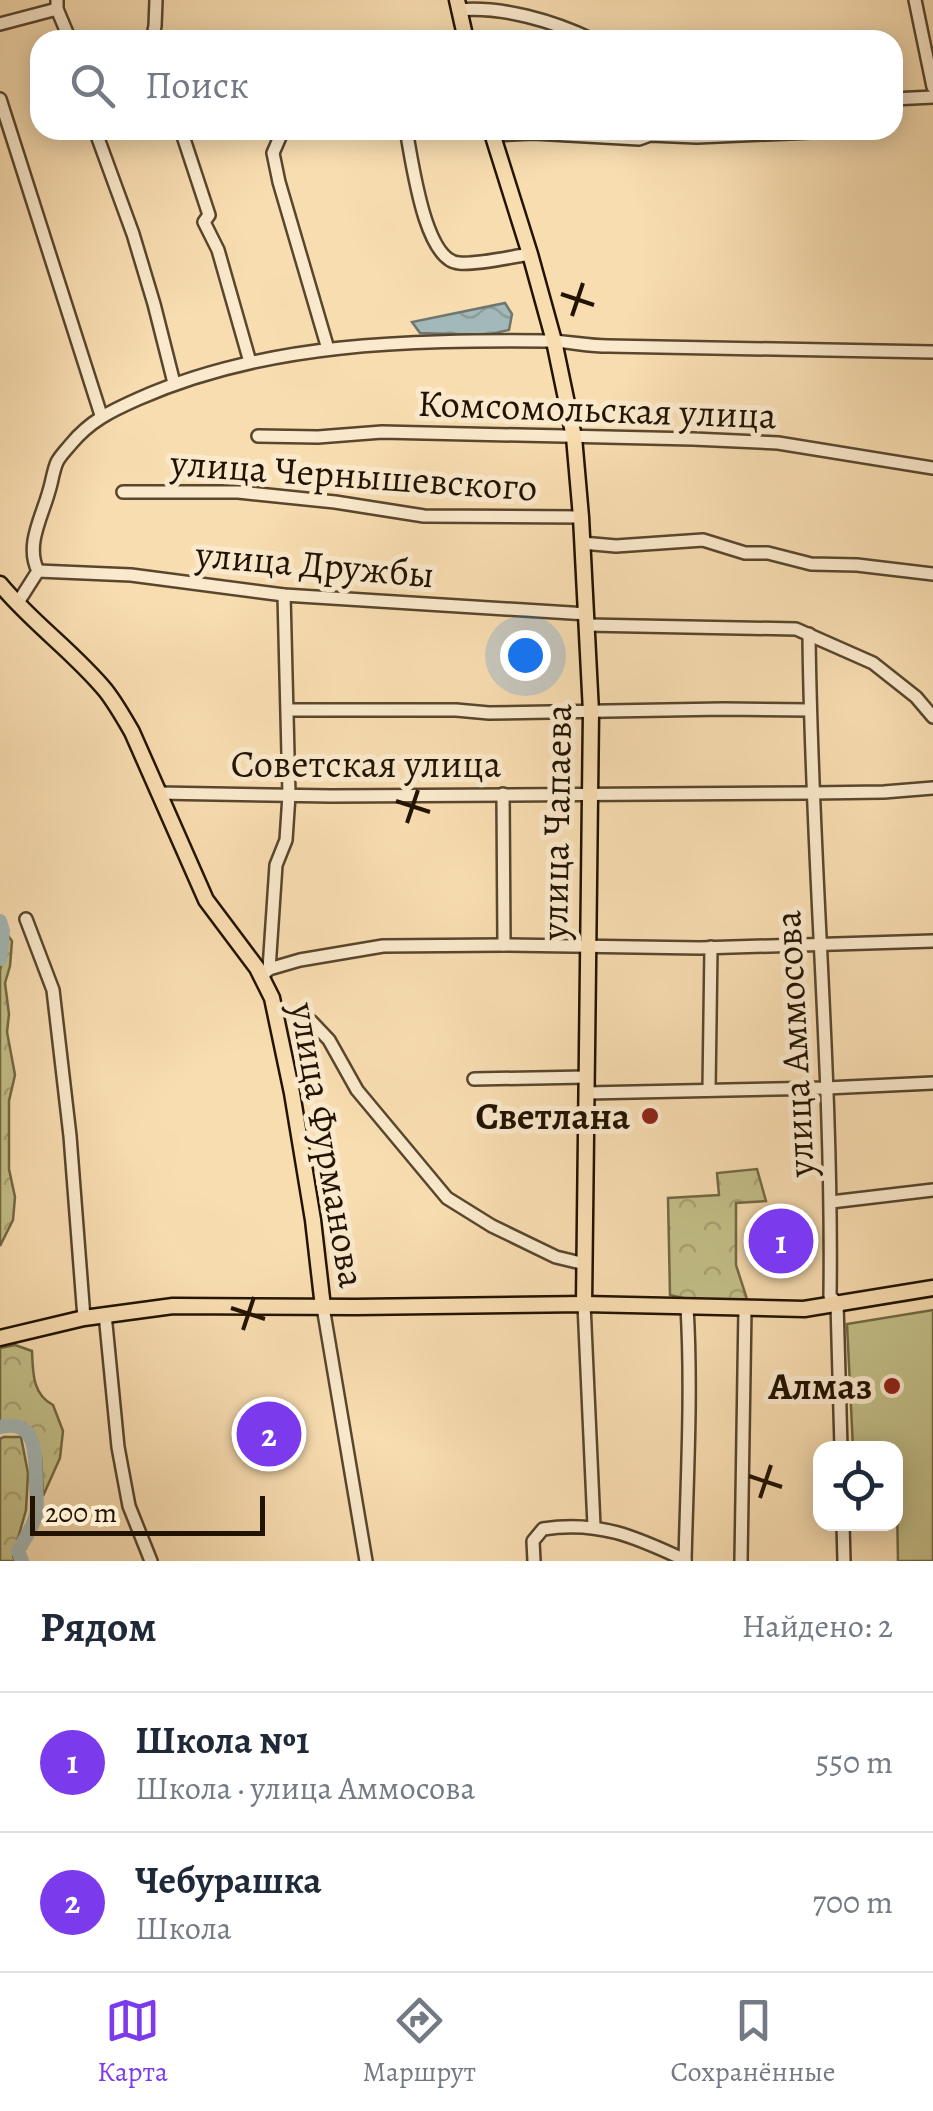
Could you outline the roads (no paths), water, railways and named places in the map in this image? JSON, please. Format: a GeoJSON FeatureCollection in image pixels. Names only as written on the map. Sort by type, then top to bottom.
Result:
{"type":"FeatureCollection","features":[{"type":"Feature","properties":{"kind":"main road"},"geometry":{"type":"LineString","coordinates":[[458,5],[464,30]]}},
{"type":"Feature","properties":{"kind":"main road","name":"улица Чапаева"},"geometry":{"type":"LineString","coordinates":[[494,140],[554,341],[574,437],[581,517],[591,712],[584,1304]]}},
{"type":"Feature","properties":{"kind":"main road","name":"улица Фурманова"},"geometry":{"type":"LineString","coordinates":[[0,584],[104,689],[132,732],[206,900],[266,973],[292,1094],[323,1307]]}},
{"type":"Feature","properties":{"kind":"main road"},"geometry":{"type":"LineString","coordinates":[[0,1338],[104,1314],[173,1306],[584,1304],[804,1308],[933,1288]]}},
{"type":"Feature","properties":{"kind":"street"},"geometry":{"type":"LineString","coordinates":[[154,30],[156,0]]}},
{"type":"Feature","properties":{"kind":"street"},"geometry":{"type":"LineString","coordinates":[[915,0],[933,87]]}},
{"type":"Feature","properties":{"kind":"street"},"geometry":{"type":"LineString","coordinates":[[0,24],[57,5],[66,30]]}},
{"type":"Feature","properties":{"kind":"street"},"geometry":{"type":"LineString","coordinates":[[458,5],[571,30]]}},
{"type":"Feature","properties":{"kind":"street"},"geometry":{"type":"LineString","coordinates":[[903,98],[933,97]]}},
{"type":"Feature","properties":{"kind":"street"},"geometry":{"type":"LineString","coordinates":[[0,99],[100,415]]}},
{"type":"Feature","properties":{"kind":"street"},"geometry":{"type":"LineString","coordinates":[[99,140],[134,234],[174,383]]}},
{"type":"Feature","properties":{"kind":"street"},"geometry":{"type":"LineString","coordinates":[[184,140],[209,215],[204,222],[218,250],[250,362]]}},
{"type":"Feature","properties":{"kind":"street"},"geometry":{"type":"LineString","coordinates":[[279,140],[273,153],[279,182],[328,349]]}},
{"type":"Feature","properties":{"kind":"street"},"geometry":{"type":"LineString","coordinates":[[408,140],[423,212],[436,248],[445,259],[458,264],[530,254]]}},
{"type":"Feature","properties":{"kind":"street"},"geometry":{"type":"LineString","coordinates":[[17,604],[38,571],[34,562],[35,528],[57,461],[80,432],[100,415],[174,383],[250,362],[328,349],[407,343],[554,341],[603,346],[933,352]]}},
{"type":"Feature","properties":{"kind":"street","name":"Комсомольская улица"},"geometry":{"type":"LineString","coordinates":[[258,436],[382,432],[778,443],[933,468]]}},
{"type":"Feature","properties":{"kind":"street","name":"улица Чернышевского"},"geometry":{"type":"LineString","coordinates":[[123,492],[238,492],[424,516],[581,517]]}},
{"type":"Feature","properties":{"kind":"street"},"geometry":{"type":"LineString","coordinates":[[582,543],[616,546],[703,540],[812,564],[933,574]]}},
{"type":"Feature","properties":{"kind":"street","name":"улица Дружбы"},"geometry":{"type":"LineString","coordinates":[[38,571],[131,575],[284,595],[587,620],[796,629],[873,663],[916,697],[933,717]]}},
{"type":"Feature","properties":{"kind":"street"},"geometry":{"type":"LineString","coordinates":[[284,595],[289,796],[286,840],[276,864],[266,973],[300,960],[383,946],[711,948],[933,941]]}},
{"type":"Feature","properties":{"kind":"street","name":"улица Аммосова"},"geometry":{"type":"LineString","coordinates":[[810,634],[812,793],[831,1202],[830,1296],[837,1303],[841,1441]]}},
{"type":"Feature","properties":{"kind":"street"},"geometry":{"type":"LineString","coordinates":[[288,710],[810,710]]}},
{"type":"Feature","properties":{"kind":"street","name":"Советская улица"},"geometry":{"type":"LineString","coordinates":[[158,794],[812,793],[933,788]]}},
{"type":"Feature","properties":{"kind":"street"},"geometry":{"type":"LineString","coordinates":[[504,794],[504,945]]}},
{"type":"Feature","properties":{"kind":"street"},"geometry":{"type":"LineString","coordinates":[[26,919],[54,990],[84,1318]]}},
{"type":"Feature","properties":{"kind":"street"},"geometry":{"type":"LineString","coordinates":[[709,1090],[711,948]]}},
{"type":"Feature","properties":{"kind":"street"},"geometry":{"type":"LineString","coordinates":[[311,1021],[329,1040],[357,1090],[447,1198],[492,1226],[556,1257],[585,1264]]}},
{"type":"Feature","properties":{"kind":"street"},"geometry":{"type":"LineString","coordinates":[[474,1078],[587,1077]]}},
{"type":"Feature","properties":{"kind":"street"},"geometry":{"type":"LineString","coordinates":[[588,1093],[933,1083]]}},
{"type":"Feature","properties":{"kind":"street"},"geometry":{"type":"LineString","coordinates":[[831,1202],[933,1190]]}},
{"type":"Feature","properties":{"kind":"street","name":"улица Чапаева"},"geometry":{"type":"LineString","coordinates":[[584,1304],[594,1526]]}},
{"type":"Feature","properties":{"kind":"street","name":"улица Фурманова"},"geometry":{"type":"LineString","coordinates":[[323,1307],[366,1561]]}},
{"type":"Feature","properties":{"kind":"street"},"geometry":{"type":"LineString","coordinates":[[534,1561],[533,1541],[543,1529],[594,1526],[636,1537],[685,1560],[689,1456],[686,1308]]}},
{"type":"Feature","properties":{"kind":"street"},"geometry":{"type":"LineString","coordinates":[[741,1561],[745,1308]]}},
{"type":"Feature","properties":{"kind":"street"},"geometry":{"type":"LineString","coordinates":[[104,1314],[118,1447],[129,1506],[152,1561]]}},
{"type":"Feature","properties":{"kind":"street"},"geometry":{"type":"LineString","coordinates":[[843,1531],[844,1561]]}},
{"type":"Feature","properties":{"kind":"water"},"geometry":{"type":"Polygon","coordinates":[[[505,303],[512,314],[509,330],[486,335],[420,333],[412,322],[505,303]]]}},
{"type":"Feature","properties":{"kind":"waterway"},"geometry":{"type":"LineString","coordinates":[[0,921],[0,959]]}},
{"type":"Feature","properties":{"kind":"waterway"},"geometry":{"type":"LineString","coordinates":[[0,1427],[22,1428],[34,1451],[37,1510],[18,1551],[22,1561]]}},
{"type":"Feature","properties":{"kind":"place","name":"Светлана"},"geometry":{"type":"Point","coordinates":[650,1116]}},
{"type":"Feature","properties":{"kind":"place","name":"Школа №1"},"geometry":{"type":"Point","coordinates":[781,1241]}},
{"type":"Feature","properties":{"kind":"place","name":"Алмаз"},"geometry":{"type":"Point","coordinates":[892,1386]}},
{"type":"Feature","properties":{"kind":"place","name":"Чебурашка"},"geometry":{"type":"Point","coordinates":[269,1434]}}]}
